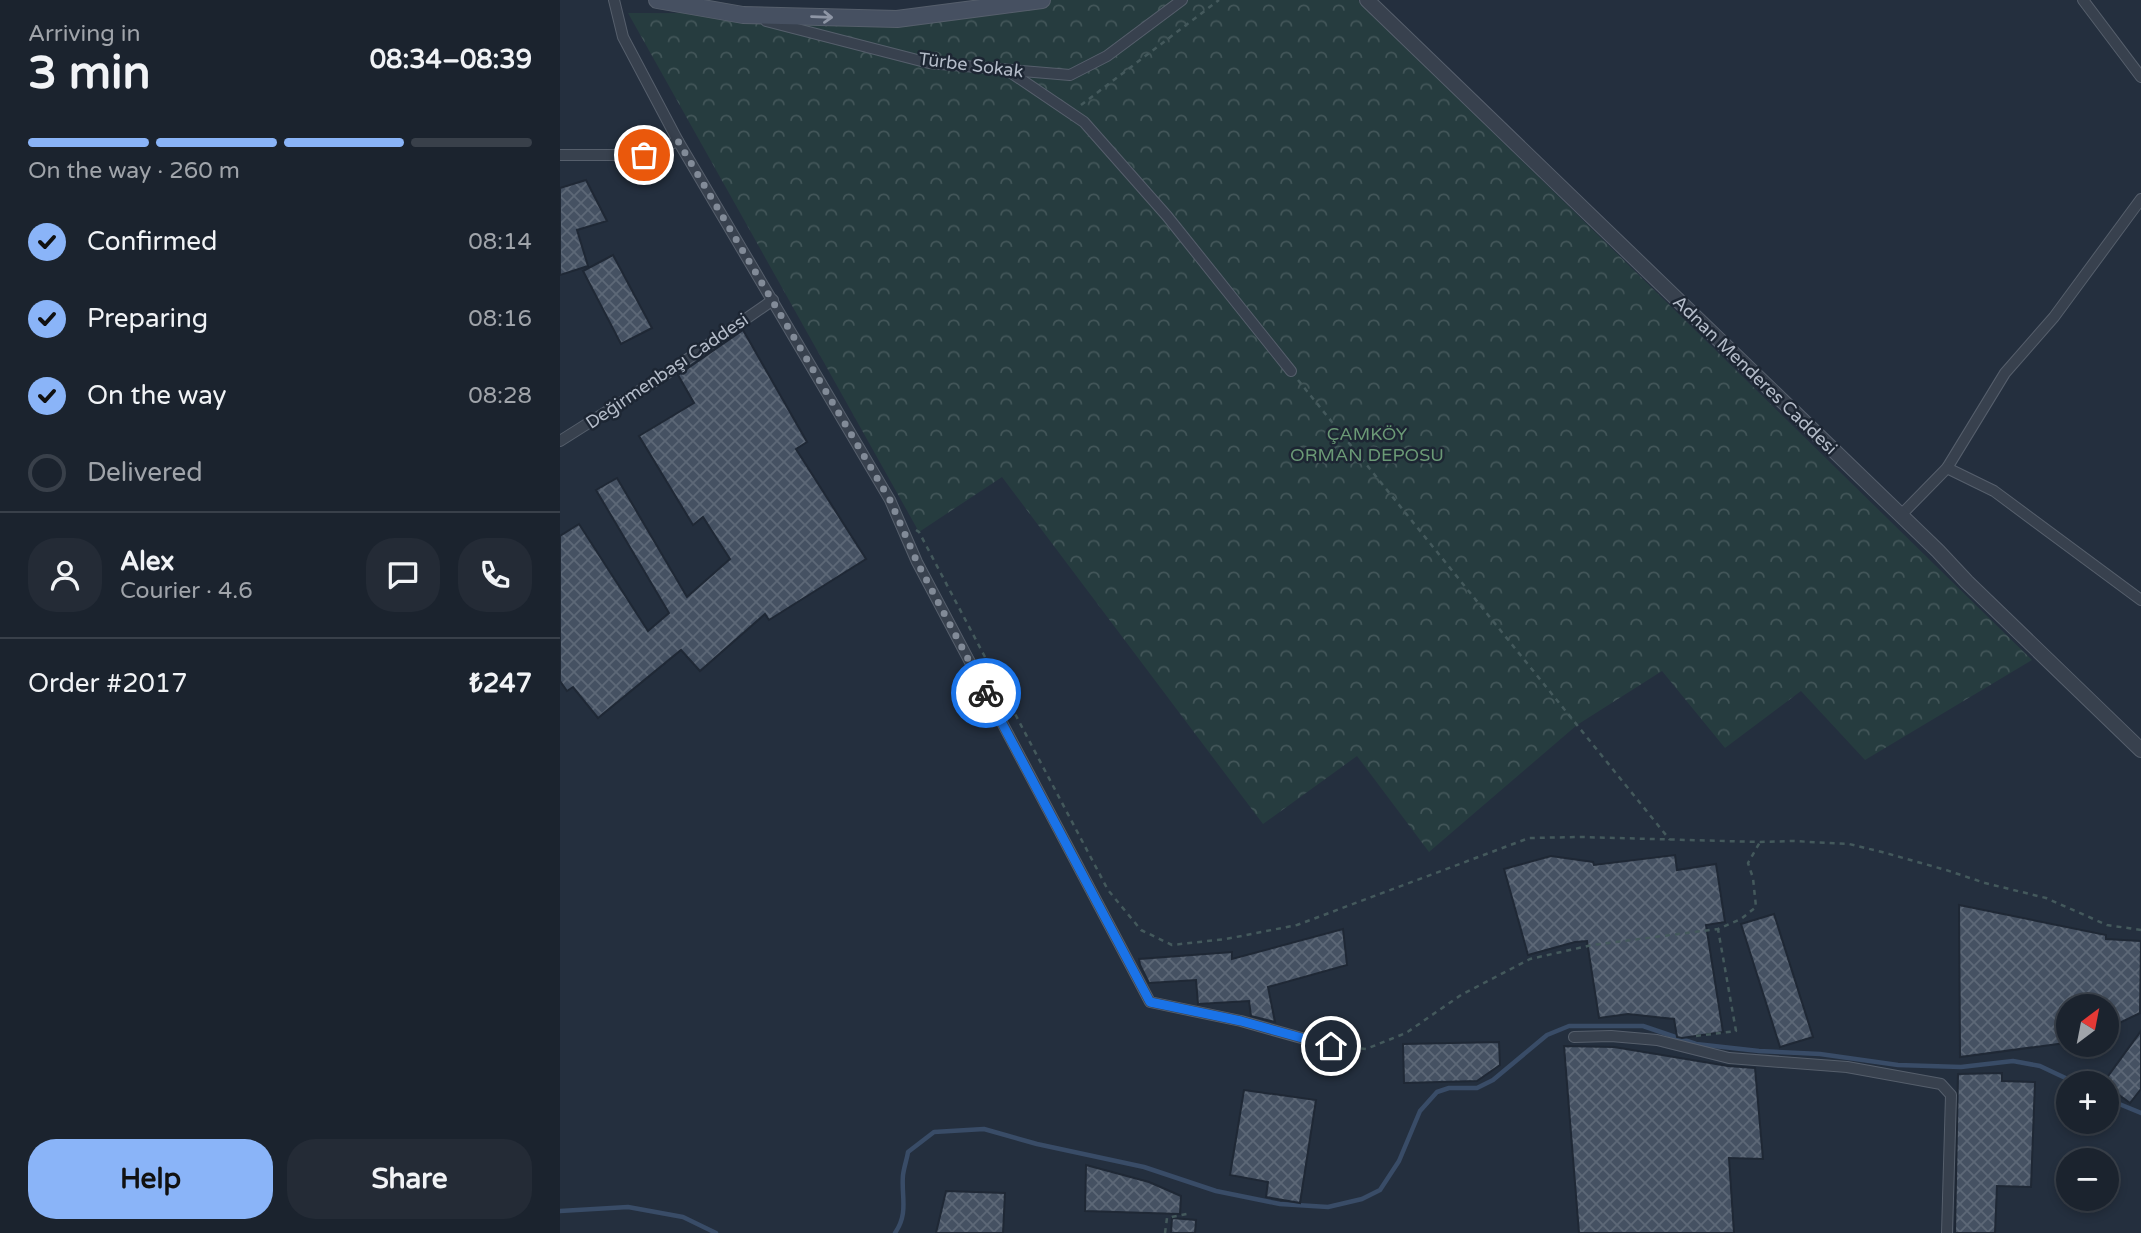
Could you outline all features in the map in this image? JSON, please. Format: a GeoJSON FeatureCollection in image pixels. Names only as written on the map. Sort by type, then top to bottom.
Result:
{"type":"FeatureCollection","features":[{"type":"Feature","properties":{"kind":"main road"},"geometry":{"type":"LineString","coordinates":[[657,0],[743,15],[897,19],[1042,0]]}},
{"type":"Feature","properties":{"kind":"street"},"geometry":{"type":"LineString","coordinates":[[614,0],[623,37],[678,141],[890,500],[917,562],[1150,1002],[1241,1021],[1331,1046]]}},
{"type":"Feature","properties":{"kind":"street","name":"Türbe Sokak"},"geometry":{"type":"LineString","coordinates":[[743,15],[929,63],[1070,75],[1107,56],[1182,0]]}},
{"type":"Feature","properties":{"kind":"street","name":"Adnan Menderes Caddesi"},"geometry":{"type":"LineString","coordinates":[[1367,0],[2141,750]]}},
{"type":"Feature","properties":{"kind":"street"},"geometry":{"type":"LineString","coordinates":[[2083,0],[2141,77]]}},
{"type":"Feature","properties":{"kind":"street"},"geometry":{"type":"LineString","coordinates":[[1008,70],[1084,122],[1167,216],[1291,371]]}},
{"type":"Feature","properties":{"kind":"street"},"geometry":{"type":"LineString","coordinates":[[560,155],[644,155],[678,141]]}},
{"type":"Feature","properties":{"kind":"street"},"geometry":{"type":"LineString","coordinates":[[1900,516],[1947,468],[2005,373],[2054,317],[2141,199]]}},
{"type":"Feature","properties":{"kind":"street","name":"Değirmenbaşı Caddesi"},"geometry":{"type":"LineString","coordinates":[[560,441],[666,374],[773,300]]}},
{"type":"Feature","properties":{"kind":"street"},"geometry":{"type":"LineString","coordinates":[[1947,468],[1994,491],[2141,600]]}},
{"type":"Feature","properties":{"kind":"street"},"geometry":{"type":"LineString","coordinates":[[1574,1037],[1611,1036],[1657,1040],[1729,1058],[1847,1067],[1941,1084],[1951,1095],[1947,1233]]}},
{"type":"Feature","properties":{"kind":"path"},"geometry":{"type":"LineString","coordinates":[[1070,113],[1219,0]]}},
{"type":"Feature","properties":{"kind":"path"},"geometry":{"type":"LineString","coordinates":[[1291,371],[1670,840]]}},
{"type":"Feature","properties":{"kind":"path"},"geometry":{"type":"LineString","coordinates":[[900,522],[919,532],[1108,890],[1141,930],[1172,944],[1226,939],[1297,925],[1529,838],[1581,837],[1849,844],[2046,898],[2108,925],[2141,930]]}},
{"type":"Feature","properties":{"kind":"path"},"geometry":{"type":"LineString","coordinates":[[1331,1046],[1366,1049],[1406,1032],[1461,995],[1530,959],[1592,945],[1718,929],[1741,919],[1756,907],[1753,878],[1748,863],[1760,842]]}},
{"type":"Feature","properties":{"kind":"path"},"geometry":{"type":"LineString","coordinates":[[1693,1049],[1694,1037],[1736,1031],[1718,929]]}},
{"type":"Feature","properties":{"kind":"path"},"geometry":{"type":"LineString","coordinates":[[1165,1233],[1167,1218],[1191,1213]]}},
{"type":"Feature","properties":{"kind":"green space","name":"ÇAMKÖY ORMAN DEPOSU"},"geometry":{"type":"Polygon","coordinates":[[[1050,0],[1358,0],[2032,660],[1865,760],[1801,691],[1725,748],[1662,671],[1577,725],[1429,852],[1357,756],[1263,824],[1002,477],[919,532],[628,13],[1008,14],[1050,0]]]}},
{"type":"Feature","properties":{"kind":"building"},"geometry":{"type":"Polygon","coordinates":[[[586,180],[607,221],[577,230],[588,266],[560,275],[560,188],[586,180]]]}},
{"type":"Feature","properties":{"kind":"building"},"geometry":{"type":"Polygon","coordinates":[[[613,255],[652,328],[621,344],[583,271],[613,255]]]}},
{"type":"Feature","properties":{"kind":"building"},"geometry":{"type":"Polygon","coordinates":[[[743,330],[807,442],[796,449],[866,559],[769,620],[765,614],[700,671],[681,650],[598,718],[573,687],[567,691],[560,681],[560,536],[579,524],[648,631],[669,613],[596,490],[617,478],[687,597],[730,559],[703,517],[693,525],[639,436],[694,403],[678,375],[743,330]]]}},
{"type":"Feature","properties":{"kind":"building"},"geometry":{"type":"Polygon","coordinates":[[[1675,855],[1677,870],[1716,864],[1725,922],[1706,925],[1723,1032],[1682,1038],[1677,1037],[1674,1019],[1628,1014],[1599,1018],[1587,941],[1528,955],[1504,869],[1551,856],[1593,862],[1594,865],[1675,855]]]}},
{"type":"Feature","properties":{"kind":"building"},"geometry":{"type":"Polygon","coordinates":[[[1959,905],[2106,935],[2106,939],[2141,941],[2140,1013],[2119,1023],[2119,994],[2056,994],[2056,1044],[1960,1057],[1959,905]]]}},
{"type":"Feature","properties":{"kind":"building"},"geometry":{"type":"Polygon","coordinates":[[[1774,914],[1813,1037],[1780,1047],[1741,924],[1774,914]]]}},
{"type":"Feature","properties":{"kind":"building"},"geometry":{"type":"Polygon","coordinates":[[[1343,929],[1347,965],[1268,987],[1275,1022],[1251,1016],[1249,1001],[1198,1004],[1196,980],[1149,983],[1139,959],[1232,952],[1232,959],[1343,929]]]}},
{"type":"Feature","properties":{"kind":"building"},"geometry":{"type":"Polygon","coordinates":[[[2141,1031],[2141,1089],[2130,1103],[2119,1095],[2119,1071],[2112,1071],[2141,1031]]]}},
{"type":"Feature","properties":{"kind":"building"},"geometry":{"type":"Polygon","coordinates":[[[1499,1042],[1500,1065],[1477,1081],[1404,1083],[1403,1044],[1499,1042]]]}},
{"type":"Feature","properties":{"kind":"building"},"geometry":{"type":"Polygon","coordinates":[[[1564,1046],[1614,1047],[1755,1068],[1763,1159],[1729,1158],[1734,1233],[1579,1233],[1564,1046]]]}},
{"type":"Feature","properties":{"kind":"building"},"geometry":{"type":"Polygon","coordinates":[[[2002,1073],[2002,1081],[2035,1082],[2031,1187],[1997,1186],[1995,1233],[1955,1233],[1958,1074],[2002,1073]]]}},
{"type":"Feature","properties":{"kind":"building"},"geometry":{"type":"Polygon","coordinates":[[[1244,1090],[1316,1100],[1300,1203],[1266,1197],[1268,1182],[1230,1175],[1244,1090]]]}},
{"type":"Feature","properties":{"kind":"building"},"geometry":{"type":"Polygon","coordinates":[[[1086,1165],[1149,1182],[1181,1196],[1180,1214],[1085,1211],[1086,1165]]]}},
{"type":"Feature","properties":{"kind":"building"},"geometry":{"type":"Polygon","coordinates":[[[946,1191],[1005,1193],[1003,1233],[936,1233],[946,1191]]]}},
{"type":"Feature","properties":{"kind":"building"},"geometry":{"type":"Polygon","coordinates":[[[1172,1218],[1196,1220],[1195,1233],[1171,1233],[1172,1218]]]}},
{"type":"Feature","properties":{"kind":"waterway"},"geometry":{"type":"LineString","coordinates":[[895,1233],[902,1218],[903,1175],[908,1152],[934,1132],[984,1129],[1037,1144],[1144,1167],[1216,1191],[1280,1204],[1328,1207],[1362,1199],[1380,1190],[1399,1161],[1420,1111],[1437,1092],[1449,1088],[1477,1088],[1493,1080],[1547,1035],[1569,1026],[1643,1026],[1696,1044],[1820,1054],[1898,1065],[1961,1067],[2013,1061],[2040,1066],[2056,1074]]}},
{"type":"Feature","properties":{"kind":"waterway"},"geometry":{"type":"LineString","coordinates":[[2119,1104],[2141,1113]]}},
{"type":"Feature","properties":{"kind":"waterway"},"geometry":{"type":"LineString","coordinates":[[560,1211],[628,1207],[683,1217],[716,1233]]}},
{"type":"Feature","properties":{"kind":"way so far"},"geometry":{"type":"LineString","coordinates":[[644,155],[678,141],[890,500],[917,562],[986,693]]}},
{"type":"Feature","properties":{"kind":"route"},"geometry":{"type":"LineString","coordinates":[[986,693],[1150,1002],[1241,1021],[1331,1046]]}}]}
